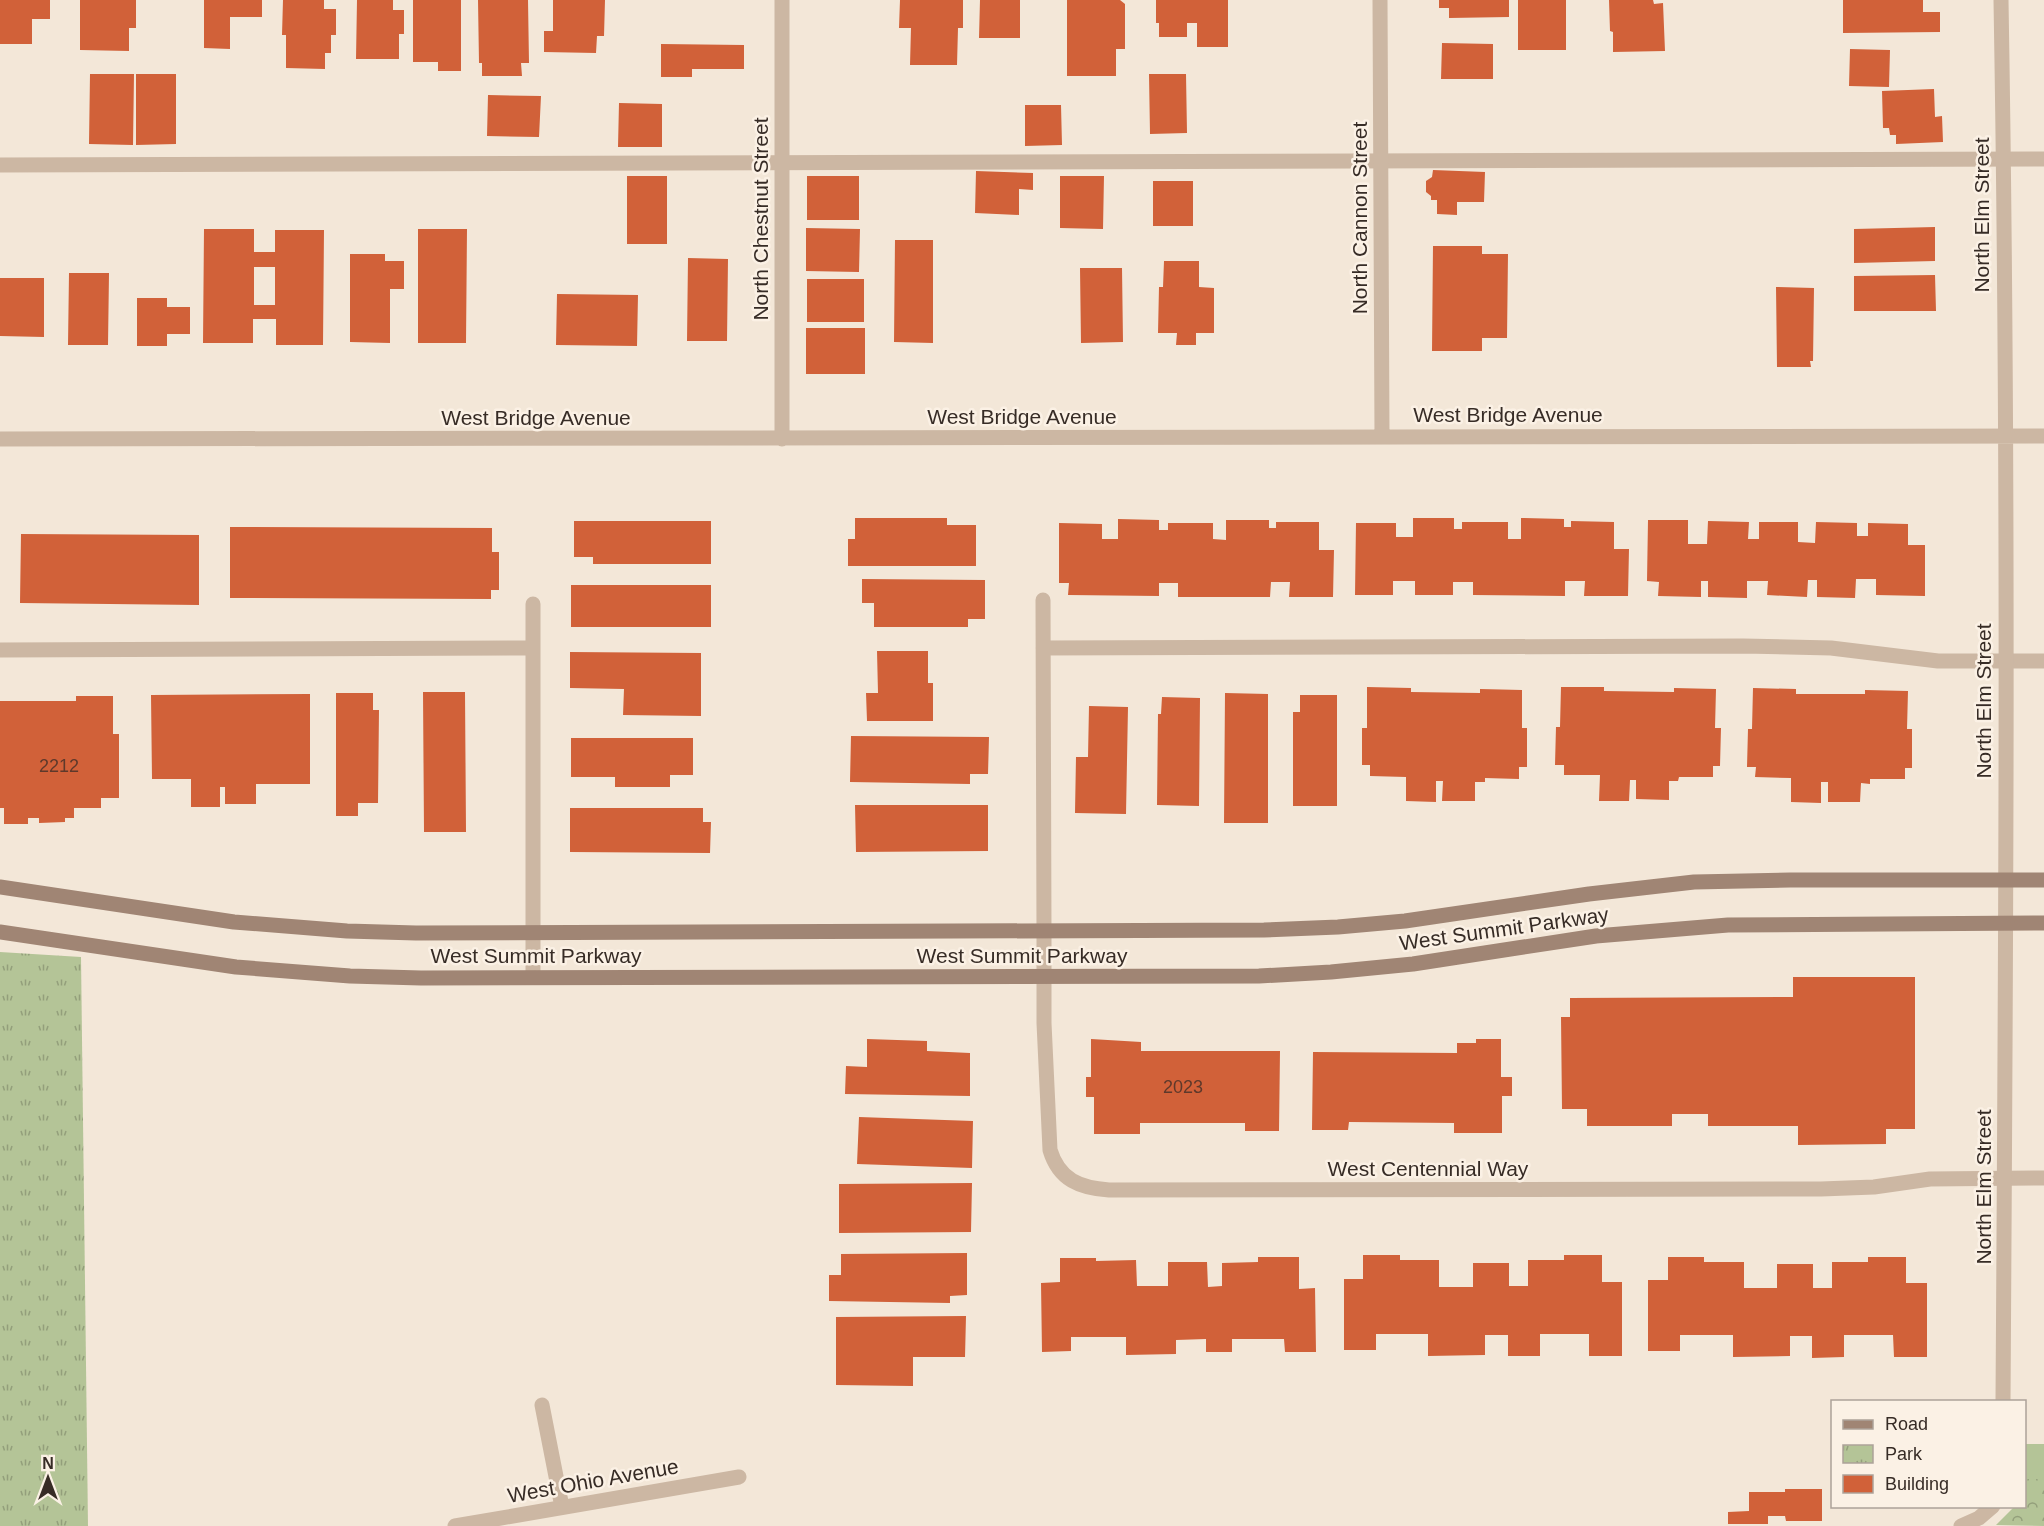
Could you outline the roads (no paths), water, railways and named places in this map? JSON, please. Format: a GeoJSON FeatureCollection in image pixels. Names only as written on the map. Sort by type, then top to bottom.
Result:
{"type":"FeatureCollection","features":[{"type":"Feature","properties":{"kind":"street","name":"North Chestnut Street"},"geometry":{"type":"LineString","coordinates":[[782,0],[782,439]]}},
{"type":"Feature","properties":{"kind":"street","name":"North Cannon Street"},"geometry":{"type":"LineString","coordinates":[[1380,0],[1382,436]]}},
{"type":"Feature","properties":{"kind":"street","name":"North Elm Street"},"geometry":{"type":"LineString","coordinates":[[2001,0],[2006,923],[2003,1400]]}},
{"type":"Feature","properties":{"kind":"street"},"geometry":{"type":"LineString","coordinates":[[0,165],[2044,159]]}},
{"type":"Feature","properties":{"kind":"street","name":"West Bridge Avenue"},"geometry":{"type":"LineString","coordinates":[[0,440],[2044,436]]}},
{"type":"Feature","properties":{"kind":"street","name":"West Centennial Way"},"geometry":{"type":"LineString","coordinates":[[1043,600],[1044,1034],[1050,1150],[1057,1167],[1070,1180],[1088,1188],[1109,1190],[1821,1189],[1874,1187],[1930,1179],[2044,1178]]}},
{"type":"Feature","properties":{"kind":"street"},"geometry":{"type":"LineString","coordinates":[[533,604],[533,977]]}},
{"type":"Feature","properties":{"kind":"street"},"geometry":{"type":"LineString","coordinates":[[1043,648],[1743,646],[1839,649],[1938,661],[2044,661]]}},
{"type":"Feature","properties":{"kind":"street"},"geometry":{"type":"LineString","coordinates":[[0,650],[533,648]]}},
{"type":"Feature","properties":{"kind":"street","name":"West Summit Parkway"},"geometry":{"type":"LineString","coordinates":[[0,887],[234,922],[416,933],[1177,932],[1338,927],[1405,921],[1589,894],[1694,882],[2044,880]]}},
{"type":"Feature","properties":{"kind":"street","name":"West Summit Parkway"},"geometry":{"type":"LineString","coordinates":[[0,932],[182,960],[290,972],[421,978],[1044,977],[1259,976],[1331,972],[1413,964],[1596,936],[1728,925],[2044,923]]}},
{"type":"Feature","properties":{"kind":"street"},"geometry":{"type":"LineString","coordinates":[[542,1405],[561,1507]]}},
{"type":"Feature","properties":{"kind":"street","name":"West Ohio Avenue"},"geometry":{"type":"LineString","coordinates":[[455,1526],[739,1477]]}},
{"type":"Feature","properties":{"kind":"street"},"geometry":{"type":"LineString","coordinates":[[1961,1526],[1979,1518],[1990,1508]]}}]}
